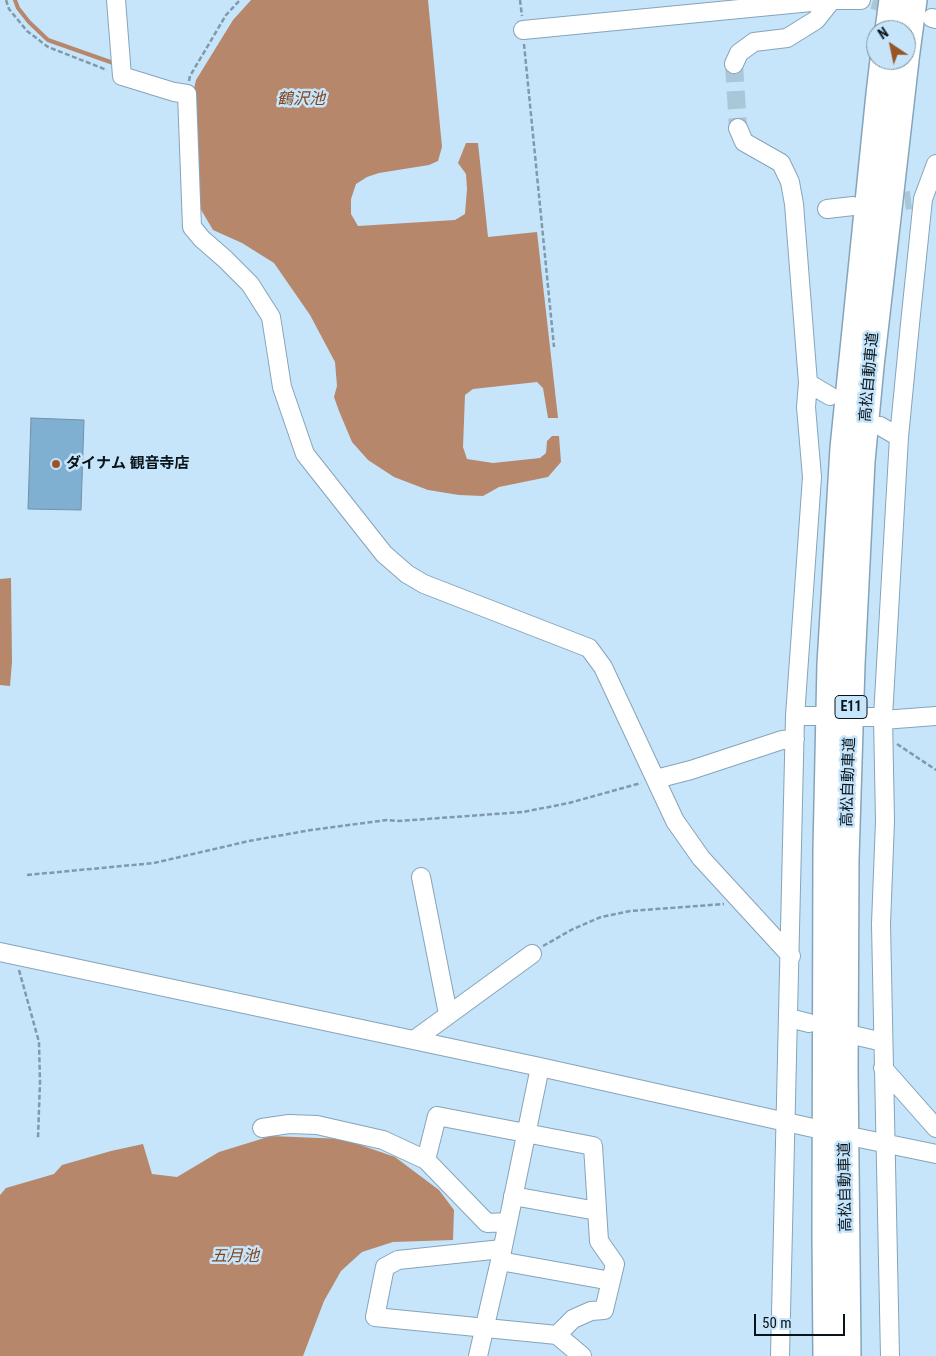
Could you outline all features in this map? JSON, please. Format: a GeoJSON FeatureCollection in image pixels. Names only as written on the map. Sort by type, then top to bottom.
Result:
{"type":"FeatureCollection","features":[{"type":"Feature","properties":{"kind":"highway"},"geometry":{"type":"LineString","coordinates":[[889,20],[892,0]]}},
{"type":"Feature","properties":{"kind":"highway","name":"高松自動車道"},"geometry":{"type":"LineString","coordinates":[[911,20],[914,0]]}},
{"type":"Feature","properties":{"kind":"highway","name":"高松自動車道"},"geometry":{"type":"LineString","coordinates":[[826,1356],[826,850],[830,664],[842,448],[882,70]]}},
{"type":"Feature","properties":{"kind":"highway","name":"高松自動車道"},"geometry":{"type":"LineString","coordinates":[[848,1356],[845,1061],[846,859],[852,664],[862,462],[905,70]]}},
{"type":"Feature","properties":{"kind":"street"},"geometry":{"type":"LineString","coordinates":[[116,0],[122,76],[174,92],[187,94],[192,227],[202,239],[250,284],[271,317],[282,387],[305,454],[384,554],[407,574],[424,584],[589,648],[603,667],[675,821],[701,858],[791,956]]}},
{"type":"Feature","properties":{"kind":"street"},"geometry":{"type":"LineString","coordinates":[[734,64],[739,52],[754,42],[787,38],[816,20],[832,0]]}},
{"type":"Feature","properties":{"kind":"street"},"geometry":{"type":"LineString","coordinates":[[523,30],[832,0],[861,0]]}},
{"type":"Feature","properties":{"kind":"street"},"geometry":{"type":"LineString","coordinates":[[738,128],[744,142],[781,163],[790,182],[794,204],[808,382],[806,407],[812,477],[795,716],[791,956],[780,1356]]}},
{"type":"Feature","properties":{"kind":"street"},"geometry":{"type":"LineString","coordinates":[[890,1356],[881,924],[885,821],[883,718],[900,438],[923,198],[936,164]]}},
{"type":"Feature","properties":{"kind":"street"},"geometry":{"type":"LineString","coordinates":[[827,209],[853,206]]}},
{"type":"Feature","properties":{"kind":"street"},"geometry":{"type":"LineString","coordinates":[[808,382],[830,396]]}},
{"type":"Feature","properties":{"kind":"street"},"geometry":{"type":"LineString","coordinates":[[880,426],[900,438]]}},
{"type":"Feature","properties":{"kind":"street"},"geometry":{"type":"LineString","coordinates":[[795,716],[817,716]]}},
{"type":"Feature","properties":{"kind":"street"},"geometry":{"type":"LineString","coordinates":[[863,716],[883,718],[936,716]]}},
{"type":"Feature","properties":{"kind":"street"},"geometry":{"type":"LineString","coordinates":[[656,779],[691,770],[782,740],[795,739]]}},
{"type":"Feature","properties":{"kind":"street"},"geometry":{"type":"LineString","coordinates":[[421,877],[448,1014]]}},
{"type":"Feature","properties":{"kind":"street"},"geometry":{"type":"LineString","coordinates":[[7,954],[540,1067],[814,1128]]}},
{"type":"Feature","properties":{"kind":"street"},"geometry":{"type":"LineString","coordinates":[[414,1040],[532,954]]}},
{"type":"Feature","properties":{"kind":"street"},"geometry":{"type":"LineString","coordinates":[[788,1018],[808,1024]]}},
{"type":"Feature","properties":{"kind":"street"},"geometry":{"type":"LineString","coordinates":[[857,1036],[883,1042]]}},
{"type":"Feature","properties":{"kind":"street"},"geometry":{"type":"LineString","coordinates":[[478,1356],[540,1067]]}},
{"type":"Feature","properties":{"kind":"street"},"geometry":{"type":"LineString","coordinates":[[883,1068],[936,1128]]}},
{"type":"Feature","properties":{"kind":"street"},"geometry":{"type":"LineString","coordinates":[[426,1160],[437,1116],[593,1146],[599,1241],[615,1264],[604,1310],[591,1311],[573,1319],[557,1335]]}},
{"type":"Feature","properties":{"kind":"street"},"geometry":{"type":"LineString","coordinates":[[262,1128],[289,1124],[318,1125],[383,1140],[426,1160],[487,1223],[508,1222]]}},
{"type":"Feature","properties":{"kind":"street"},"geometry":{"type":"LineString","coordinates":[[859,1138],[936,1154]]}},
{"type":"Feature","properties":{"kind":"street"},"geometry":{"type":"LineString","coordinates":[[513,1196],[597,1211]]}},
{"type":"Feature","properties":{"kind":"street"},"geometry":{"type":"LineString","coordinates":[[582,1356],[557,1335],[375,1316],[385,1267],[398,1260],[501,1255],[611,1281]]}},
{"type":"Feature","properties":{"kind":"path"},"geometry":{"type":"LineString","coordinates":[[6,0],[9,9],[26,31],[48,47],[122,76]]}},
{"type":"Feature","properties":{"kind":"path"},"geometry":{"type":"LineString","coordinates":[[187,94],[190,76],[226,16],[240,0]]}},
{"type":"Feature","properties":{"kind":"path"},"geometry":{"type":"LineString","coordinates":[[523,30],[554,347]]}},
{"type":"Feature","properties":{"kind":"path"},"geometry":{"type":"LineString","coordinates":[[884,740],[897,744],[936,770]]}},
{"type":"Feature","properties":{"kind":"path"},"geometry":{"type":"LineString","coordinates":[[26,874],[154,864],[249,841],[311,830],[387,820],[399,821],[523,812],[568,803],[656,779]]}},
{"type":"Feature","properties":{"kind":"path"},"geometry":{"type":"LineString","coordinates":[[532,954],[574,929],[601,917],[660,908],[741,903]]}},
{"type":"Feature","properties":{"kind":"path"},"geometry":{"type":"LineString","coordinates":[[7,954],[39,1042],[38,1138]]}},
{"type":"Feature","properties":{"kind":"water","name":"鶴沢池"},"geometry":{"type":"Polygon","coordinates":[[[251,0],[428,0],[442,147],[438,161],[429,165],[379,173],[367,177],[356,184],[351,199],[351,214],[358,226],[455,220],[465,214],[467,189],[466,174],[458,163],[466,143],[478,143],[488,237],[537,232],[558,418],[548,418],[543,388],[537,382],[473,389],[465,395],[463,447],[467,459],[493,463],[540,458],[546,453],[547,441],[552,436],[559,436],[561,462],[548,477],[499,487],[483,496],[459,495],[428,490],[394,477],[368,460],[352,442],[339,411],[334,397],[337,386],[335,362],[310,315],[274,263],[242,243],[213,230],[200,208],[192,97],[196,80],[233,20],[251,0]]]}},
{"type":"Feature","properties":{"kind":"water"},"geometry":{"type":"Polygon","coordinates":[[[11,578],[12,662],[10,686],[0,685],[0,579],[11,578]]]}},
{"type":"Feature","properties":{"kind":"water","name":"五月池"},"geometry":{"type":"Polygon","coordinates":[[[271,1136],[343,1139],[395,1157],[439,1190],[454,1210],[453,1240],[393,1242],[362,1252],[341,1271],[324,1301],[303,1356],[0,1356],[0,1195],[6,1188],[54,1174],[62,1165],[143,1144],[152,1174],[177,1177],[219,1152],[271,1136]]]}},
{"type":"Feature","properties":{"kind":"building","name":"ダイナム 観音寺店"},"geometry":{"type":"Polygon","coordinates":[[[31,418],[84,420],[81,510],[28,509],[31,418]]]}},
{"type":"Feature","properties":{"kind":"waterway"},"geometry":{"type":"LineString","coordinates":[[15,0],[18,8],[29,22],[48,40],[116,64]]}},
{"type":"Feature","properties":{"kind":"tunnel"},"geometry":{"type":"LineString","coordinates":[[873,0],[901,8]]}},
{"type":"Feature","properties":{"kind":"tunnel"},"geometry":{"type":"LineString","coordinates":[[734,64],[738,128]]}},
{"type":"Feature","properties":{"kind":"tunnel"},"geometry":{"type":"LineString","coordinates":[[878,204],[911,200]]}},
{"type":"Feature","properties":{"kind":"place","name":"ダイナム 観音寺店"},"geometry":{"type":"Point","coordinates":[56,464]}}]}
